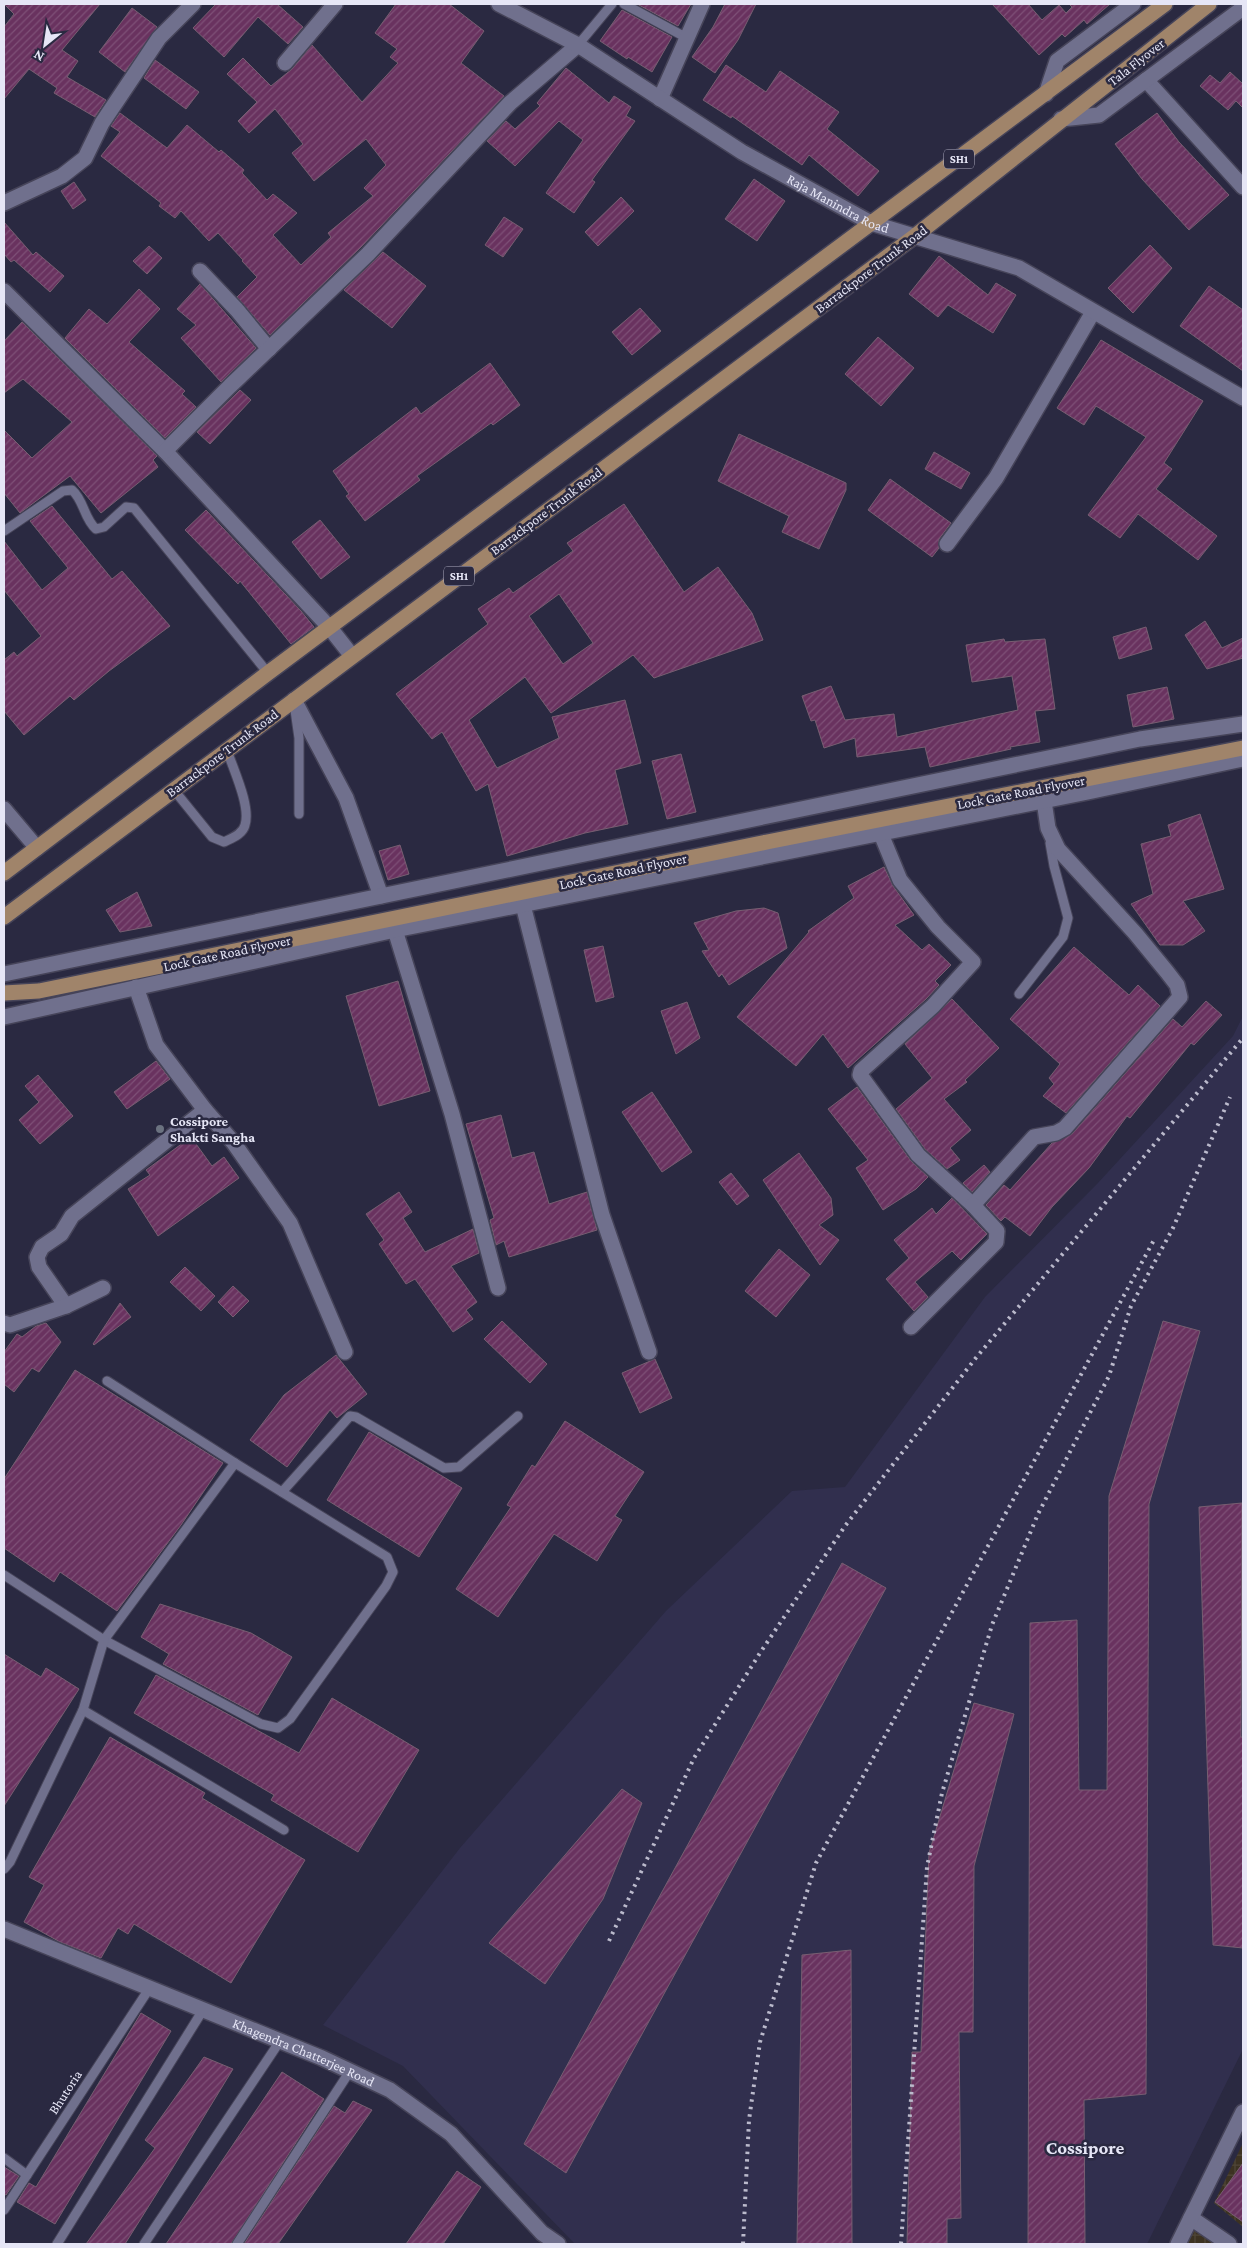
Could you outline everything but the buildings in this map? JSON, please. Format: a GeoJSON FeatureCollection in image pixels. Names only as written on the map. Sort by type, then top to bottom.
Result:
{"type":"FeatureCollection","features":[{"type":"Feature","properties":{"kind":"main road","name":"Tala Flyover"},"geometry":{"type":"LineString","coordinates":[[1046,94],[1165,4]]}},
{"type":"Feature","properties":{"kind":"main road","name":"Tala Flyover"},"geometry":{"type":"LineString","coordinates":[[1062,119],[1209,4]]}},
{"type":"Feature","properties":{"kind":"main road","name":"SH1"},"geometry":{"type":"LineString","coordinates":[[4,873],[268,673],[870,223],[1046,94]]}},
{"type":"Feature","properties":{"kind":"main road","name":"Barrackpore Trunk Road"},"geometry":{"type":"LineString","coordinates":[[4,917],[915,236],[1062,119]]}},
{"type":"Feature","properties":{"kind":"main road","name":"Lock Gate Road Flyover"},"geometry":{"type":"LineString","coordinates":[[6,993],[40,991],[777,840],[1243,748]]}},
{"type":"Feature","properties":{"kind":"street"},"geometry":{"type":"LineString","coordinates":[[4,203],[62,176],[85,158],[102,123],[159,38],[193,4]]}},
{"type":"Feature","properties":{"kind":"street"},"geometry":{"type":"LineString","coordinates":[[285,63],[335,4]]}},
{"type":"Feature","properties":{"kind":"street","name":"Raja Manindra Road"},"geometry":{"type":"LineString","coordinates":[[500,4],[578,45],[742,152],[870,223],[1020,268],[1092,312],[1243,398]]}},
{"type":"Feature","properties":{"kind":"street"},"geometry":{"type":"LineString","coordinates":[[660,99],[702,4]]}},
{"type":"Feature","properties":{"kind":"street"},"geometry":{"type":"LineString","coordinates":[[1046,94],[1057,61],[1133,4]]}},
{"type":"Feature","properties":{"kind":"street"},"geometry":{"type":"LineString","coordinates":[[1062,119],[1099,115],[1243,8]]}},
{"type":"Feature","properties":{"kind":"street"},"geometry":{"type":"LineString","coordinates":[[165,452],[368,254],[510,103],[578,45]]}},
{"type":"Feature","properties":{"kind":"street"},"geometry":{"type":"LineString","coordinates":[[1146,80],[1243,187]]}},
{"type":"Feature","properties":{"kind":"street"},"geometry":{"type":"LineString","coordinates":[[200,270],[270,349]]}},
{"type":"Feature","properties":{"kind":"street"},"geometry":{"type":"LineString","coordinates":[[4,291],[165,452],[330,628],[352,656]]}},
{"type":"Feature","properties":{"kind":"street"},"geometry":{"type":"LineString","coordinates":[[947,544],[996,478],[1092,312]]}},
{"type":"Feature","properties":{"kind":"street"},"geometry":{"type":"LineString","coordinates":[[294,700],[346,798],[381,896]]}},
{"type":"Feature","properties":{"kind":"street"},"geometry":{"type":"LineString","coordinates":[[4,974],[1140,739],[1243,724]]}},
{"type":"Feature","properties":{"kind":"street"},"geometry":{"type":"LineString","coordinates":[[4,1016],[395,930],[881,834],[1243,759]]}},
{"type":"Feature","properties":{"kind":"street"},"geometry":{"type":"LineString","coordinates":[[973,1205],[1034,1137],[1056,1133],[1065,1128],[1180,997],[1177,986],[1167,972],[1058,850],[1048,828],[1044,801]]}},
{"type":"Feature","properties":{"kind":"street"},"geometry":{"type":"LineString","coordinates":[[4,809],[37,848]]}},
{"type":"Feature","properties":{"kind":"street"},"geometry":{"type":"LineString","coordinates":[[881,834],[893,867],[908,892],[938,927],[973,962],[933,1006],[861,1071],[860,1075],[918,1156],[973,1205],[997,1231],[996,1242],[911,1327]]}},
{"type":"Feature","properties":{"kind":"street"},"geometry":{"type":"LineString","coordinates":[[523,905],[602,1215],[649,1352]]}},
{"type":"Feature","properties":{"kind":"street"},"geometry":{"type":"LineString","coordinates":[[395,930],[452,1114],[498,1288]]}},
{"type":"Feature","properties":{"kind":"street"},"geometry":{"type":"LineString","coordinates":[[136,987],[156,1045],[205,1110],[233,1142],[290,1223],[345,1352]]}},
{"type":"Feature","properties":{"kind":"street"},"geometry":{"type":"LineString","coordinates":[[66,1306],[40,1267],[37,1257],[42,1248],[60,1234],[72,1216],[205,1110]]}},
{"type":"Feature","properties":{"kind":"street"},"geometry":{"type":"LineString","coordinates":[[4,1323],[10,1325],[66,1306],[103,1288]]}},
{"type":"Feature","properties":{"kind":"street","name":"Khagendra Chatterjee Road"},"geometry":{"type":"LineString","coordinates":[[4,1929],[149,1990],[350,2070],[390,2090],[451,2134],[537,2228],[558,2244]]}},
{"type":"Feature","properties":{"kind":"street"},"geometry":{"type":"LineString","coordinates":[[1178,2244],[1243,2112]]}},
{"type":"Feature","properties":{"kind":"street"},"geometry":{"type":"LineString","coordinates":[[1191,2218],[1229,2244]]}},
{"type":"Feature","properties":{"kind":"lane"},"geometry":{"type":"LineString","coordinates":[[578,45],[612,4]]}},
{"type":"Feature","properties":{"kind":"lane"},"geometry":{"type":"LineString","coordinates":[[624,4],[687,38]]}},
{"type":"Feature","properties":{"kind":"lane"},"geometry":{"type":"LineString","coordinates":[[4,531],[62,491],[72,490],[78,495],[90,524],[96,529],[104,527],[126,507],[134,508],[268,673]]}},
{"type":"Feature","properties":{"kind":"lane"},"geometry":{"type":"LineString","coordinates":[[294,700],[299,738],[299,814]]}},
{"type":"Feature","properties":{"kind":"lane"},"geometry":{"type":"LineString","coordinates":[[174,790],[212,836],[224,842],[236,837],[245,827],[247,810],[227,750]]}},
{"type":"Feature","properties":{"kind":"lane"},"geometry":{"type":"LineString","coordinates":[[1019,994],[1063,937],[1068,918],[1054,866],[1048,828]]}},
{"type":"Feature","properties":{"kind":"lane"},"geometry":{"type":"LineString","coordinates":[[4,1574],[104,1640],[262,1724],[278,1728],[290,1719],[386,1586],[393,1572],[387,1557],[107,1381]]}},
{"type":"Feature","properties":{"kind":"lane"},"geometry":{"type":"LineString","coordinates":[[282,1492],[350,1416],[356,1417],[444,1468],[450,1469],[459,1467],[518,1416]]}},
{"type":"Feature","properties":{"kind":"lane"},"geometry":{"type":"LineString","coordinates":[[4,1868],[10,1862],[83,1710],[104,1640],[235,1463]]}},
{"type":"Feature","properties":{"kind":"lane"},"geometry":{"type":"LineString","coordinates":[[83,1710],[284,1830]]}},
{"type":"Feature","properties":{"kind":"lane","name":"Bhutoria"},"geometry":{"type":"LineString","coordinates":[[4,2210],[149,1990]]}},
{"type":"Feature","properties":{"kind":"lane"},"geometry":{"type":"LineString","coordinates":[[56,2244],[203,2010]]}},
{"type":"Feature","properties":{"kind":"lane"},"geometry":{"type":"LineString","coordinates":[[144,2244],[280,2041]]}},
{"type":"Feature","properties":{"kind":"lane"},"geometry":{"type":"LineString","coordinates":[[237,2244],[350,2070]]}},
{"type":"Feature","properties":{"kind":"lane"},"geometry":{"type":"LineString","coordinates":[[4,2158],[27,2175]]}},
{"type":"Feature","properties":{"kind":"shaded area"},"geometry":{"type":"Polygon","coordinates":[[[1243,1016],[1243,2049],[1147,2244],[575,2244],[403,2066],[323,2025],[460,1848],[666,1611],[792,1491],[845,1487],[985,1297],[1097,1184],[1233,1036],[1243,1016]]]}},
{"type":"Feature","properties":{"kind":"shaded area"},"geometry":{"type":"Polygon","coordinates":[[[1243,2143],[1243,2227],[1214,2203],[1243,2143]]]}},
{"type":"Feature","properties":{"kind":"shaded area"},"geometry":{"type":"Polygon","coordinates":[[[1191,2218],[1221,2244],[1178,2244],[1191,2218]]]}},
{"type":"Feature","properties":{"kind":"railway"},"geometry":{"type":"LineString","coordinates":[[609,1941],[694,1758],[760,1653],[845,1526],[975,1359],[1243,1038]]}},
{"type":"Feature","properties":{"kind":"railway"},"geometry":{"type":"LineString","coordinates":[[901,2244],[927,1867],[942,1793],[992,1625],[1038,1514],[1109,1376],[1131,1306],[1173,1228],[1230,1097]]}},
{"type":"Feature","properties":{"kind":"railway"},"geometry":{"type":"LineString","coordinates":[[743,2244],[749,2120],[760,2042],[816,1863],[1154,1240]]}},
{"type":"Feature","properties":{"kind":"place","name":"Cossipore Shakti Sangha"},"geometry":{"type":"Point","coordinates":[160,1129]}},
{"type":"Feature","properties":{"kind":"district","name":"Cossipore"},"geometry":{"type":"Point","coordinates":[1085,2147]}}]}
